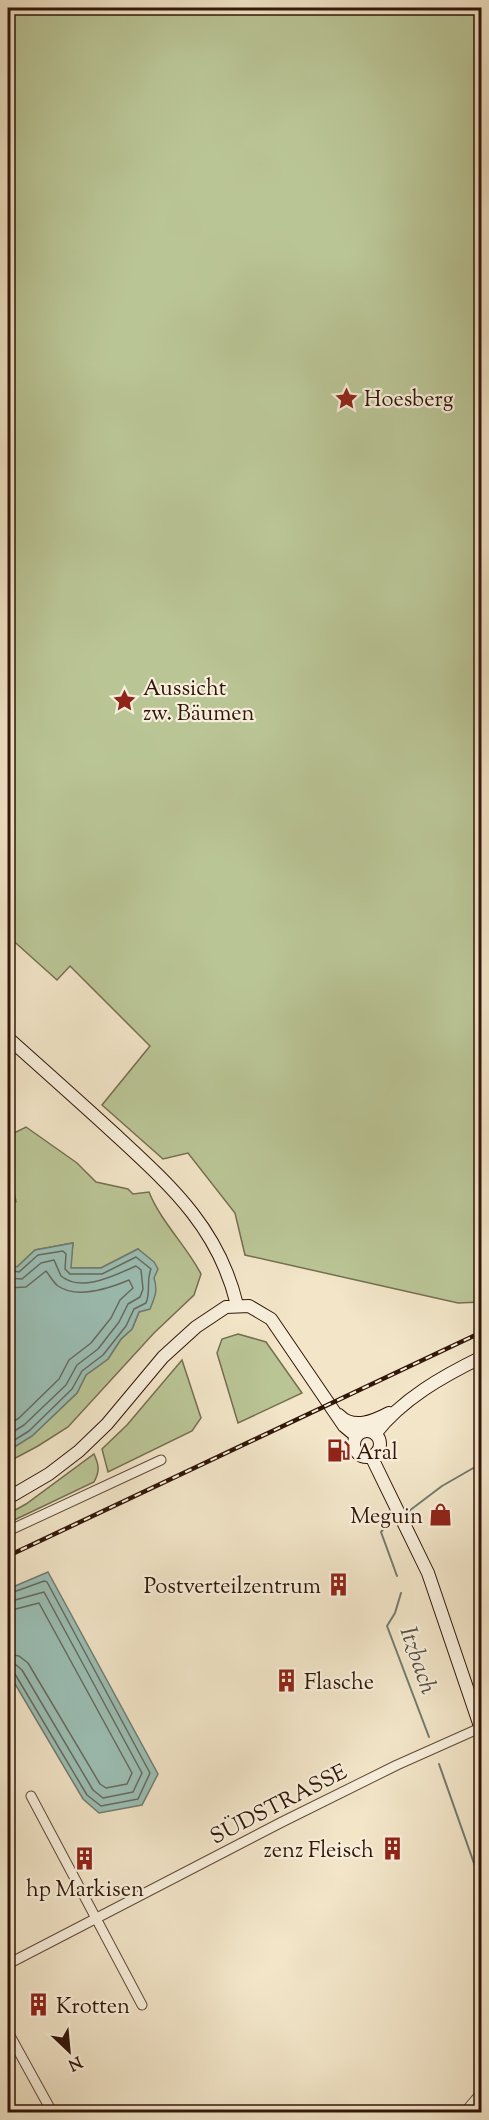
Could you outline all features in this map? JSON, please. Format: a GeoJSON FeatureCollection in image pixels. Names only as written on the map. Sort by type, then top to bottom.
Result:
{"type":"FeatureCollection","features":[{"type":"Feature","properties":{"kind":"main road"},"geometry":{"type":"LineString","coordinates":[[8,1038],[182,1199],[216,1246],[229,1275],[237,1305]]}},
{"type":"Feature","properties":{"kind":"main road"},"geometry":{"type":"LineString","coordinates":[[8,1498],[49,1474],[79,1451],[171,1350],[215,1313],[237,1305],[249,1306],[271,1319],[344,1426],[356,1436]]}},
{"type":"Feature","properties":{"kind":"main road"},"geometry":{"type":"LineString","coordinates":[[334,1410],[343,1419],[358,1423],[380,1418],[440,1379],[482,1357]]}},
{"type":"Feature","properties":{"kind":"main road"},"geometry":{"type":"LineString","coordinates":[[375,1434],[406,1403]]}},
{"type":"Feature","properties":{"kind":"main road"},"geometry":{"type":"LineString","coordinates":[[356,1436],[363,1431],[375,1434]]}},
{"type":"Feature","properties":{"kind":"main road"},"geometry":{"type":"LineString","coordinates":[[371,1456],[379,1446],[375,1434]]}},
{"type":"Feature","properties":{"kind":"main road"},"geometry":{"type":"LineString","coordinates":[[356,1436],[355,1450],[362,1456],[371,1456]]}},
{"type":"Feature","properties":{"kind":"main road"},"geometry":{"type":"LineString","coordinates":[[371,1456],[434,1589],[481,1730]]}},
{"type":"Feature","properties":{"kind":"street"},"geometry":{"type":"LineString","coordinates":[[8,1531],[161,1460]]}},
{"type":"Feature","properties":{"kind":"street","name":"SÜDSTRASSE"},"geometry":{"type":"LineString","coordinates":[[8,1964],[299,1814],[481,1730]]}},
{"type":"Feature","properties":{"kind":"street"},"geometry":{"type":"LineString","coordinates":[[31,1796],[142,2005]]}},
{"type":"Feature","properties":{"kind":"street"},"geometry":{"type":"LineString","coordinates":[[8,2032],[52,2112]]}},
{"type":"Feature","properties":{"kind":"street"},"geometry":{"type":"LineString","coordinates":[[465,2112],[482,2092]]}},
{"type":"Feature","properties":{"kind":"green space"},"geometry":{"type":"Polygon","coordinates":[[[8,8],[481,8],[481,1302],[458,1303],[245,1255],[235,1213],[188,1153],[163,1159],[102,1105],[150,1046],[70,966],[57,980],[8,936],[8,8]]]}},
{"type":"Feature","properties":{"kind":"green space"},"geometry":{"type":"Polygon","coordinates":[[[26,1127],[77,1163],[96,1182],[128,1189],[133,1194],[149,1192],[160,1213],[201,1274],[194,1295],[154,1333],[68,1427],[8,1462],[8,1451],[32,1436],[77,1393],[86,1375],[108,1359],[121,1339],[132,1329],[139,1312],[144,1255],[138,1249],[101,1268],[70,1268],[73,1243],[35,1250],[17,1267],[8,1264],[8,1208],[16,1202],[13,1186],[8,1184],[8,1136],[26,1127]]]}},
{"type":"Feature","properties":{"kind":"green space"},"geometry":{"type":"Polygon","coordinates":[[[238,1334],[266,1342],[302,1393],[238,1423],[217,1353],[222,1339],[238,1334]]]}},
{"type":"Feature","properties":{"kind":"green space"},"geometry":{"type":"Polygon","coordinates":[[[182,1360],[201,1418],[192,1431],[108,1472],[102,1449],[127,1425],[182,1360]]]}},
{"type":"Feature","properties":{"kind":"green space"},"geometry":{"type":"Polygon","coordinates":[[[94,1454],[98,1468],[94,1482],[8,1523],[8,1514],[26,1504],[94,1454]]]}},
{"type":"Feature","properties":{"kind":"water"},"geometry":{"type":"Polygon","coordinates":[[[73,1243],[71,1268],[101,1268],[138,1249],[154,1262],[158,1269],[154,1278],[155,1297],[150,1309],[139,1312],[132,1329],[121,1339],[108,1359],[86,1375],[77,1393],[32,1436],[8,1451],[8,1264],[17,1267],[35,1250],[73,1243]]]}},
{"type":"Feature","properties":{"kind":"water"},"geometry":{"type":"Polygon","coordinates":[[[48,1572],[158,1774],[142,1805],[99,1813],[83,1799],[8,1672],[8,1589],[48,1572]]]}},
{"type":"Feature","properties":{"kind":"waterway","name":"Itzbach"},"geometry":{"type":"LineString","coordinates":[[409,1511],[442,1486],[482,1463]]}},
{"type":"Feature","properties":{"kind":"waterway","name":"Itzbach"},"geometry":{"type":"LineString","coordinates":[[389,1523],[381,1532],[397,1576]]}},
{"type":"Feature","properties":{"kind":"waterway","name":"Itzbach"},"geometry":{"type":"LineString","coordinates":[[401,1593],[395,1613],[387,1626],[429,1737]]}},
{"type":"Feature","properties":{"kind":"waterway","name":"Itzbach"},"geometry":{"type":"LineString","coordinates":[[439,1764],[482,1886]]}},
{"type":"Feature","properties":{"kind":"railway"},"geometry":{"type":"LineString","coordinates":[[8,1556],[482,1332]]}},
{"type":"Feature","properties":{"kind":"place","name":"Hoesberg"},"geometry":{"type":"Point","coordinates":[346,398]}},
{"type":"Feature","properties":{"kind":"place","name":"Aussicht zw. Bäumen"},"geometry":{"type":"Point","coordinates":[125,700]}},
{"type":"Feature","properties":{"kind":"place","name":"Aral"},"geometry":{"type":"Point","coordinates":[338,1451]}},
{"type":"Feature","properties":{"kind":"place","name":"Meguin"},"geometry":{"type":"Point","coordinates":[441,1515]}},
{"type":"Feature","properties":{"kind":"place","name":"Postverteilzentrum"},"geometry":{"type":"Point","coordinates":[339,1585]}},
{"type":"Feature","properties":{"kind":"place","name":"Flasche"},"geometry":{"type":"Point","coordinates":[286,1681]}},
{"type":"Feature","properties":{"kind":"place","name":"zenz Fleisch"},"geometry":{"type":"Point","coordinates":[392,1849]}},
{"type":"Feature","properties":{"kind":"place","name":"hp Markisen"},"geometry":{"type":"Point","coordinates":[85,1859]}},
{"type":"Feature","properties":{"kind":"place","name":"Krotten"},"geometry":{"type":"Point","coordinates":[38,2005]}}]}
